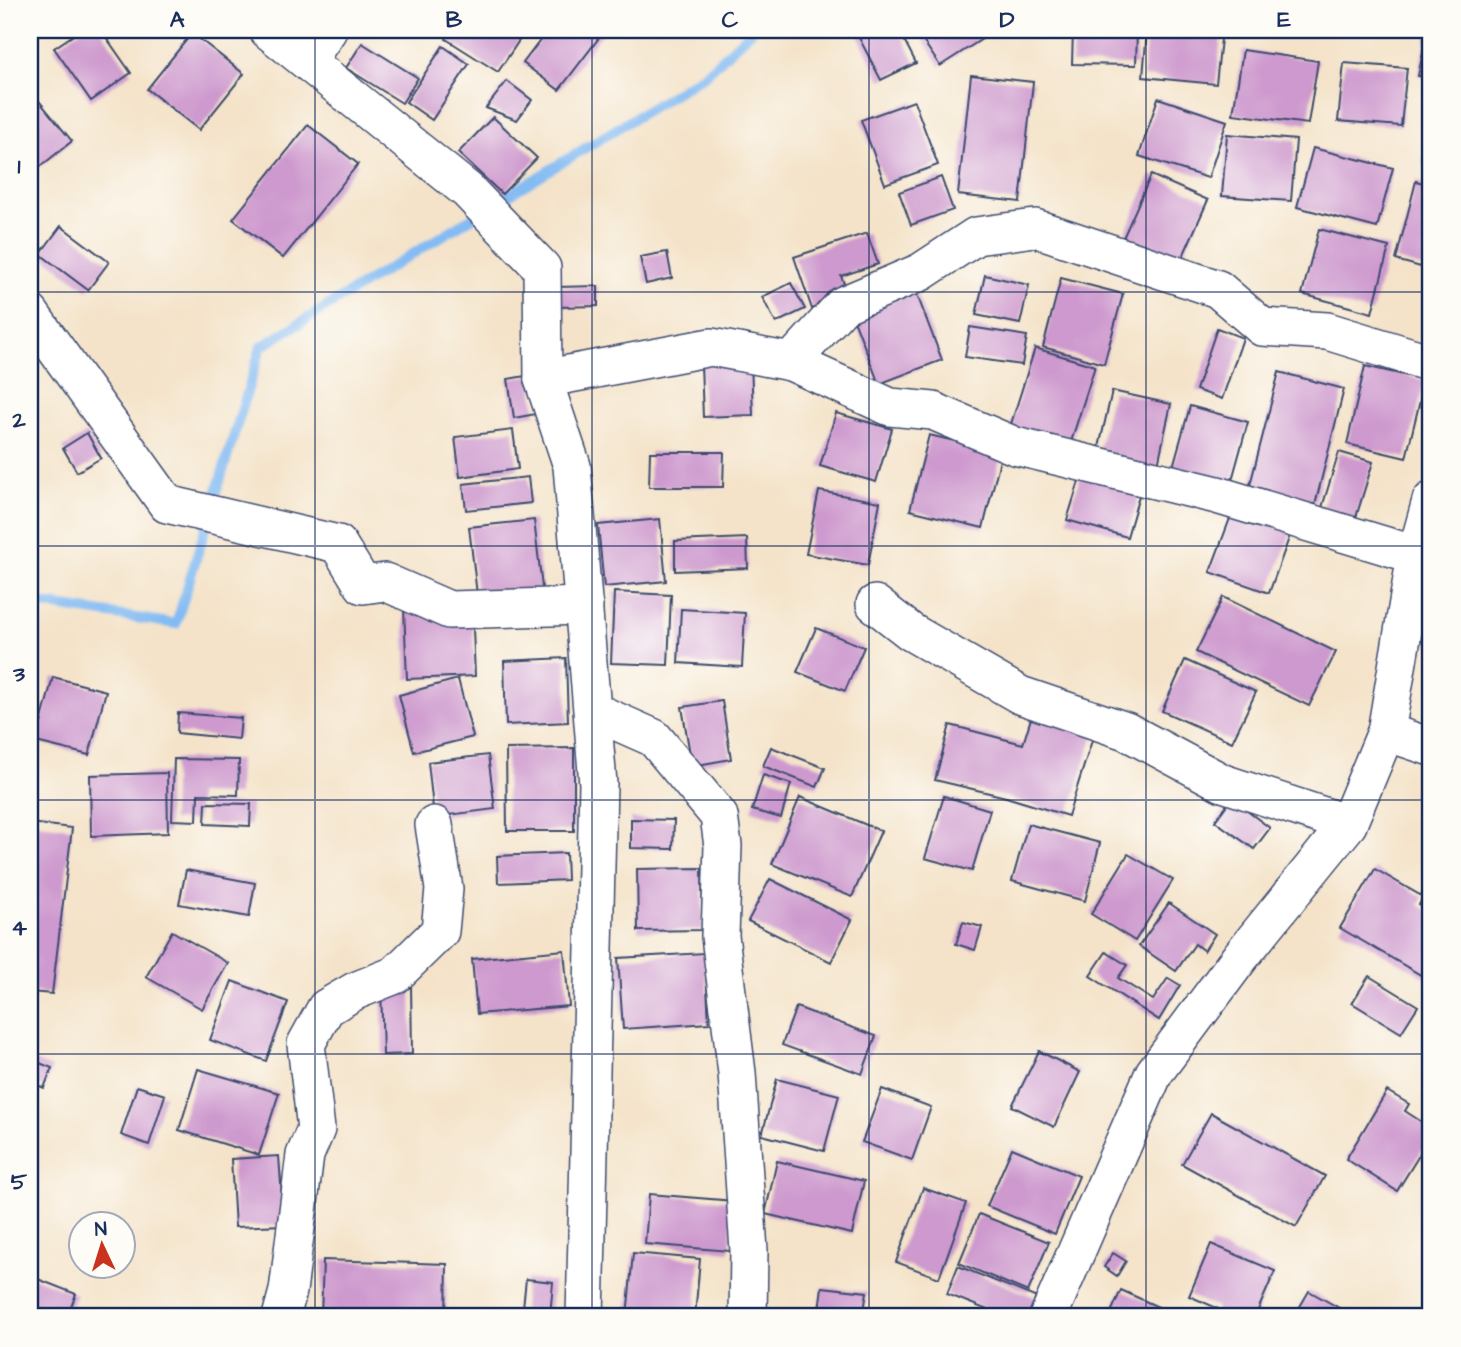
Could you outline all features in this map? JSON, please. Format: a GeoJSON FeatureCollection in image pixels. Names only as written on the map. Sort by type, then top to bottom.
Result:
{"type":"FeatureCollection","features":[{"type":"Feature","properties":{"kind":"street"},"geometry":{"type":"LineString","coordinates":[[268,30],[467,190],[542,268],[543,379],[572,466],[598,784],[585,1317]]}},
{"type":"Feature","properties":{"kind":"street"},"geometry":{"type":"LineString","coordinates":[[307,61],[328,30]]}},
{"type":"Feature","properties":{"kind":"street"},"geometry":{"type":"LineString","coordinates":[[791,362],[843,305],[921,272],[976,236],[1035,228],[1218,289],[1262,327],[1327,331],[1431,363]]}},
{"type":"Feature","properties":{"kind":"street"},"geometry":{"type":"LineString","coordinates":[[30,313],[167,504],[338,544],[363,585],[385,582],[449,610],[584,607]]}},
{"type":"Feature","properties":{"kind":"street"},"geometry":{"type":"LineString","coordinates":[[543,379],[711,347],[791,362],[890,407],[933,411],[1015,446],[1217,495],[1416,555]]}},
{"type":"Feature","properties":{"kind":"street"},"geometry":{"type":"LineString","coordinates":[[1048,1317],[1154,1073],[1241,956],[1348,824],[1386,732],[1416,555],[1431,501]]}},
{"type":"Feature","properties":{"kind":"street"},"geometry":{"type":"LineString","coordinates":[[875,604],[911,632],[1020,695],[1125,731],[1223,783],[1348,824]]}},
{"type":"Feature","properties":{"kind":"street"},"geometry":{"type":"LineString","coordinates":[[593,711],[654,738],[719,816],[723,846],[720,936],[739,1100],[749,1251],[748,1317]]}},
{"type":"Feature","properties":{"kind":"street"},"geometry":{"type":"LineString","coordinates":[[1386,732],[1431,747]]}},
{"type":"Feature","properties":{"kind":"street"},"geometry":{"type":"LineString","coordinates":[[281,1317],[288,1291],[305,1155],[316,1129],[306,1044],[326,1008],[355,991],[395,975],[440,931],[443,889],[434,825]]}},
{"type":"Feature","properties":{"kind":"building"},"geometry":{"type":"Polygon","coordinates":[[[81,30],[101,30],[131,73],[91,101],[54,48],[81,30]]]}},
{"type":"Feature","properties":{"kind":"building"},"geometry":{"type":"Polygon","coordinates":[[[451,30],[526,30],[498,72],[446,39],[451,30]]]}},
{"type":"Feature","properties":{"kind":"building"},"geometry":{"type":"Polygon","coordinates":[[[548,30],[605,30],[559,90],[523,63],[548,30]]]}},
{"type":"Feature","properties":{"kind":"building"},"geometry":{"type":"Polygon","coordinates":[[[855,30],[899,30],[916,63],[881,80],[855,30]]]}},
{"type":"Feature","properties":{"kind":"building"},"geometry":{"type":"Polygon","coordinates":[[[916,30],[996,30],[940,66],[916,30]]]}},
{"type":"Feature","properties":{"kind":"building"},"geometry":{"type":"Polygon","coordinates":[[[1073,30],[1137,30],[1136,65],[1072,64],[1073,30]]]}},
{"type":"Feature","properties":{"kind":"building"},"geometry":{"type":"Polygon","coordinates":[[[1147,30],[1222,30],[1216,84],[1143,77],[1147,30]]]}},
{"type":"Feature","properties":{"kind":"building"},"geometry":{"type":"Polygon","coordinates":[[[1428,30],[1431,30],[1431,78],[1418,76],[1428,30]]]}},
{"type":"Feature","properties":{"kind":"building"},"geometry":{"type":"Polygon","coordinates":[[[192,33],[244,74],[199,130],[147,89],[192,33]]]}},
{"type":"Feature","properties":{"kind":"building"},"geometry":{"type":"Polygon","coordinates":[[[362,43],[418,78],[402,103],[346,68],[362,43]]]}},
{"type":"Feature","properties":{"kind":"building"},"geometry":{"type":"Polygon","coordinates":[[[443,46],[469,64],[432,120],[406,102],[443,46]]]}},
{"type":"Feature","properties":{"kind":"building"},"geometry":{"type":"Polygon","coordinates":[[[1243,50],[1318,61],[1308,124],[1233,114],[1243,50]]]}},
{"type":"Feature","properties":{"kind":"building"},"geometry":{"type":"Polygon","coordinates":[[[1344,63],[1407,68],[1401,126],[1338,121],[1344,63]]]}},
{"type":"Feature","properties":{"kind":"building"},"geometry":{"type":"Polygon","coordinates":[[[971,75],[1033,82],[1020,202],[958,195],[971,75]]]}},
{"type":"Feature","properties":{"kind":"building"},"geometry":{"type":"Polygon","coordinates":[[[507,81],[532,100],[517,120],[486,108],[507,81]]]}},
{"type":"Feature","properties":{"kind":"building"},"geometry":{"type":"Polygon","coordinates":[[[30,90],[72,141],[30,175],[30,90]]]}},
{"type":"Feature","properties":{"kind":"building"},"geometry":{"type":"Polygon","coordinates":[[[1158,98],[1227,121],[1208,178],[1139,156],[1158,98]]]}},
{"type":"Feature","properties":{"kind":"building"},"geometry":{"type":"Polygon","coordinates":[[[914,101],[938,165],[885,184],[861,120],[914,101]]]}},
{"type":"Feature","properties":{"kind":"building"},"geometry":{"type":"Polygon","coordinates":[[[493,117],[537,158],[502,194],[458,153],[493,117]]]}},
{"type":"Feature","properties":{"kind":"building"},"geometry":{"type":"Polygon","coordinates":[[[308,125],[358,164],[283,258],[233,219],[308,125]]]}},
{"type":"Feature","properties":{"kind":"building"},"geometry":{"type":"Polygon","coordinates":[[[1431,127],[1431,166],[1422,164],[1431,127]]]}},
{"type":"Feature","properties":{"kind":"building"},"geometry":{"type":"Polygon","coordinates":[[[1227,134],[1296,140],[1291,201],[1222,196],[1227,134]]]}},
{"type":"Feature","properties":{"kind":"building"},"geometry":{"type":"Polygon","coordinates":[[[1313,148],[1393,168],[1377,228],[1297,207],[1313,148]]]}},
{"type":"Feature","properties":{"kind":"building"},"geometry":{"type":"Polygon","coordinates":[[[1151,175],[1208,200],[1180,263],[1123,238],[1151,175]]]}},
{"type":"Feature","properties":{"kind":"building"},"geometry":{"type":"Polygon","coordinates":[[[941,177],[953,210],[911,225],[899,192],[941,177]]]}},
{"type":"Feature","properties":{"kind":"building"},"geometry":{"type":"Polygon","coordinates":[[[1416,181],[1431,185],[1431,270],[1396,260],[1416,181]]]}},
{"type":"Feature","properties":{"kind":"building"},"geometry":{"type":"Polygon","coordinates":[[[61,226],[109,262],[88,290],[40,254],[61,226]]]}},
{"type":"Feature","properties":{"kind":"building"},"geometry":{"type":"Polygon","coordinates":[[[1319,229],[1389,247],[1372,313],[1302,294],[1319,229]]]}},
{"type":"Feature","properties":{"kind":"building"},"geometry":{"type":"Polygon","coordinates":[[[867,233],[878,264],[841,276],[849,296],[812,309],[794,257],[867,233]]]}},
{"type":"Feature","properties":{"kind":"building"},"geometry":{"type":"Polygon","coordinates":[[[667,252],[672,278],[646,284],[640,257],[667,252]]]}},
{"type":"Feature","properties":{"kind":"building"},"geometry":{"type":"Polygon","coordinates":[[[985,275],[1029,285],[1020,324],[976,315],[985,275]]]}},
{"type":"Feature","properties":{"kind":"building"},"geometry":{"type":"Polygon","coordinates":[[[1061,278],[1123,294],[1104,364],[1043,347],[1061,278]]]}},
{"type":"Feature","properties":{"kind":"building"},"geometry":{"type":"Polygon","coordinates":[[[791,283],[805,309],[776,323],[762,297],[791,283]]]}},
{"type":"Feature","properties":{"kind":"building"},"geometry":{"type":"Polygon","coordinates":[[[598,286],[598,306],[558,307],[557,287],[598,286]]]}},
{"type":"Feature","properties":{"kind":"building"},"geometry":{"type":"Polygon","coordinates":[[[916,292],[942,360],[879,384],[853,317],[916,292]]]}},
{"type":"Feature","properties":{"kind":"building"},"geometry":{"type":"Polygon","coordinates":[[[970,327],[1027,336],[1022,365],[965,357],[970,327]]]}},
{"type":"Feature","properties":{"kind":"building"},"geometry":{"type":"Polygon","coordinates":[[[1217,328],[1243,338],[1222,399],[1196,390],[1217,328]]]}},
{"type":"Feature","properties":{"kind":"building"},"geometry":{"type":"Polygon","coordinates":[[[1035,348],[1095,366],[1070,445],[1010,427],[1035,348]]]}},
{"type":"Feature","properties":{"kind":"building"},"geometry":{"type":"Polygon","coordinates":[[[751,361],[753,415],[703,417],[701,363],[751,361]]]}},
{"type":"Feature","properties":{"kind":"building"},"geometry":{"type":"Polygon","coordinates":[[[1365,366],[1425,380],[1406,458],[1347,444],[1365,366]]]}},
{"type":"Feature","properties":{"kind":"building"},"geometry":{"type":"Polygon","coordinates":[[[1279,372],[1344,389],[1315,505],[1249,489],[1279,372]]]}},
{"type":"Feature","properties":{"kind":"building"},"geometry":{"type":"Polygon","coordinates":[[[531,375],[536,414],[514,418],[508,379],[531,375]]]}},
{"type":"Feature","properties":{"kind":"building"},"geometry":{"type":"Polygon","coordinates":[[[1112,391],[1171,404],[1157,469],[1097,456],[1112,391]]]}},
{"type":"Feature","properties":{"kind":"building"},"geometry":{"type":"Polygon","coordinates":[[[1190,406],[1248,422],[1229,491],[1171,474],[1190,406]]]}},
{"type":"Feature","properties":{"kind":"building"},"geometry":{"type":"Polygon","coordinates":[[[836,413],[892,429],[876,482],[820,466],[836,413]]]}},
{"type":"Feature","properties":{"kind":"building"},"geometry":{"type":"Polygon","coordinates":[[[513,430],[518,469],[460,477],[455,437],[513,430]]]}},
{"type":"Feature","properties":{"kind":"building"},"geometry":{"type":"Polygon","coordinates":[[[87,433],[101,458],[77,472],[63,448],[87,433]]]}},
{"type":"Feature","properties":{"kind":"building"},"geometry":{"type":"Polygon","coordinates":[[[929,435],[1002,452],[983,528],[910,510],[929,435]]]}},
{"type":"Feature","properties":{"kind":"building"},"geometry":{"type":"Polygon","coordinates":[[[650,452],[724,452],[723,487],[649,487],[650,452]]]}},
{"type":"Feature","properties":{"kind":"building"},"geometry":{"type":"Polygon","coordinates":[[[1339,452],[1373,462],[1354,524],[1320,514],[1339,452]]]}},
{"type":"Feature","properties":{"kind":"building"},"geometry":{"type":"Polygon","coordinates":[[[1084,465],[1143,482],[1127,537],[1067,520],[1084,465]]]}},
{"type":"Feature","properties":{"kind":"building"},"geometry":{"type":"Polygon","coordinates":[[[528,477],[531,503],[466,510],[463,484],[528,477]]]}},
{"type":"Feature","properties":{"kind":"building"},"geometry":{"type":"Polygon","coordinates":[[[819,491],[880,502],[868,565],[806,554],[819,491]]]}},
{"type":"Feature","properties":{"kind":"building"},"geometry":{"type":"Polygon","coordinates":[[[1235,505],[1293,527],[1269,593],[1210,572],[1235,505]]]}},
{"type":"Feature","properties":{"kind":"building"},"geometry":{"type":"Polygon","coordinates":[[[660,519],[666,581],[604,587],[598,525],[660,519]]]}},
{"type":"Feature","properties":{"kind":"building"},"geometry":{"type":"Polygon","coordinates":[[[534,520],[543,596],[478,603],[469,527],[534,520]]]}},
{"type":"Feature","properties":{"kind":"building"},"geometry":{"type":"Polygon","coordinates":[[[747,538],[748,568],[675,571],[675,541],[747,538]]]}},
{"type":"Feature","properties":{"kind":"building"},"geometry":{"type":"Polygon","coordinates":[[[614,592],[671,595],[668,665],[611,663],[614,592]]]}},
{"type":"Feature","properties":{"kind":"building"},"geometry":{"type":"Polygon","coordinates":[[[1223,597],[1336,652],[1309,706],[1196,652],[1223,597]]]}},
{"type":"Feature","properties":{"kind":"building"},"geometry":{"type":"Polygon","coordinates":[[[472,605],[475,676],[407,679],[404,608],[472,605]]]}},
{"type":"Feature","properties":{"kind":"building"},"geometry":{"type":"Polygon","coordinates":[[[681,609],[745,613],[742,667],[678,663],[681,609]]]}},
{"type":"Feature","properties":{"kind":"building"},"geometry":{"type":"Polygon","coordinates":[[[1431,618],[1431,645],[1420,640],[1431,618]]]}},
{"type":"Feature","properties":{"kind":"building"},"geometry":{"type":"Polygon","coordinates":[[[816,628],[864,647],[845,691],[797,672],[816,628]]]}},
{"type":"Feature","properties":{"kind":"building"},"geometry":{"type":"Polygon","coordinates":[[[566,658],[568,722],[506,725],[504,661],[566,658]]]}},
{"type":"Feature","properties":{"kind":"building"},"geometry":{"type":"Polygon","coordinates":[[[1185,660],[1256,692],[1232,742],[1162,711],[1185,660]]]}},
{"type":"Feature","properties":{"kind":"building"},"geometry":{"type":"Polygon","coordinates":[[[53,677],[106,691],[89,755],[36,742],[53,677]]]}},
{"type":"Feature","properties":{"kind":"building"},"geometry":{"type":"Polygon","coordinates":[[[458,679],[473,737],[414,752],[399,695],[458,679]]]}},
{"type":"Feature","properties":{"kind":"building"},"geometry":{"type":"Polygon","coordinates":[[[722,701],[731,759],[692,766],[682,707],[722,701]]]}},
{"type":"Feature","properties":{"kind":"building"},"geometry":{"type":"Polygon","coordinates":[[[178,713],[241,718],[239,739],[177,733],[178,713]]]}},
{"type":"Feature","properties":{"kind":"building"},"geometry":{"type":"Polygon","coordinates":[[[1032,715],[1094,734],[1068,816],[1006,797],[935,780],[950,725],[1023,744],[1032,715]]]}},
{"type":"Feature","properties":{"kind":"building"},"geometry":{"type":"Polygon","coordinates":[[[771,747],[825,768],[817,787],[763,766],[771,747]]]}},
{"type":"Feature","properties":{"kind":"building"},"geometry":{"type":"Polygon","coordinates":[[[574,748],[574,831],[507,831],[506,749],[574,748]]]}},
{"type":"Feature","properties":{"kind":"building"},"geometry":{"type":"Polygon","coordinates":[[[488,755],[495,809],[434,817],[428,762],[488,755]]]}},
{"type":"Feature","properties":{"kind":"building"},"geometry":{"type":"Polygon","coordinates":[[[174,759],[239,760],[238,795],[198,794],[197,821],[172,820],[174,759]]]}},
{"type":"Feature","properties":{"kind":"building"},"geometry":{"type":"Polygon","coordinates":[[[167,773],[168,833],[91,836],[90,775],[167,773]]]}},
{"type":"Feature","properties":{"kind":"building"},"geometry":{"type":"Polygon","coordinates":[[[763,775],[791,784],[781,818],[752,810],[763,775]]]}},
{"type":"Feature","properties":{"kind":"building"},"geometry":{"type":"Polygon","coordinates":[[[944,796],[990,810],[972,871],[925,858],[944,796]]]}},
{"type":"Feature","properties":{"kind":"building"},"geometry":{"type":"Polygon","coordinates":[[[800,797],[881,831],[852,897],[772,864],[800,797]]]}},
{"type":"Feature","properties":{"kind":"building"},"geometry":{"type":"Polygon","coordinates":[[[1231,799],[1270,828],[1254,849],[1215,821],[1231,799]]]}},
{"type":"Feature","properties":{"kind":"building"},"geometry":{"type":"Polygon","coordinates":[[[206,803],[251,804],[250,826],[205,824],[206,803]]]}},
{"type":"Feature","properties":{"kind":"building"},"geometry":{"type":"Polygon","coordinates":[[[631,819],[674,820],[673,849],[631,848],[631,819]]]}},
{"type":"Feature","properties":{"kind":"building"},"geometry":{"type":"Polygon","coordinates":[[[30,823],[72,828],[52,994],[30,992],[30,823]]]}},
{"type":"Feature","properties":{"kind":"building"},"geometry":{"type":"Polygon","coordinates":[[[1028,824],[1100,843],[1085,901],[1012,881],[1028,824]]]}},
{"type":"Feature","properties":{"kind":"building"},"geometry":{"type":"Polygon","coordinates":[[[566,853],[567,880],[498,883],[497,856],[566,853]]]}},
{"type":"Feature","properties":{"kind":"building"},"geometry":{"type":"Polygon","coordinates":[[[1128,854],[1173,880],[1135,941],[1091,914],[1128,854]]]}},
{"type":"Feature","properties":{"kind":"building"},"geometry":{"type":"Polygon","coordinates":[[[702,868],[703,930],[638,931],[637,869],[702,868]]]}},
{"type":"Feature","properties":{"kind":"building"},"geometry":{"type":"Polygon","coordinates":[[[1375,869],[1423,897],[1419,905],[1431,912],[1431,969],[1426,978],[1340,928],[1375,869]]]}},
{"type":"Feature","properties":{"kind":"building"},"geometry":{"type":"Polygon","coordinates":[[[186,870],[255,883],[249,917],[179,904],[186,870]]]}},
{"type":"Feature","properties":{"kind":"building"},"geometry":{"type":"Polygon","coordinates":[[[770,879],[852,920],[831,962],[748,921],[770,879]]]}},
{"type":"Feature","properties":{"kind":"building"},"geometry":{"type":"Polygon","coordinates":[[[1169,903],[1215,934],[1204,951],[1195,944],[1176,971],[1139,946],[1169,903]]]}},
{"type":"Feature","properties":{"kind":"building"},"geometry":{"type":"Polygon","coordinates":[[[963,922],[982,927],[975,950],[956,944],[963,922]]]}},
{"type":"Feature","properties":{"kind":"building"},"geometry":{"type":"Polygon","coordinates":[[[172,931],[228,963],[202,1009],[146,977],[172,931]]]}},
{"type":"Feature","properties":{"kind":"building"},"geometry":{"type":"Polygon","coordinates":[[[564,950],[569,1006],[477,1014],[472,959],[564,950]]]}},
{"type":"Feature","properties":{"kind":"building"},"geometry":{"type":"Polygon","coordinates":[[[1106,952],[1127,965],[1118,978],[1153,1000],[1168,978],[1180,985],[1159,1020],[1090,976],[1106,952]]]}},
{"type":"Feature","properties":{"kind":"building"},"geometry":{"type":"Polygon","coordinates":[[[705,953],[709,1023],[623,1029],[618,958],[705,953]]]}},
{"type":"Feature","properties":{"kind":"building"},"geometry":{"type":"Polygon","coordinates":[[[1369,976],[1418,1006],[1401,1033],[1352,1003],[1369,976]]]}},
{"type":"Feature","properties":{"kind":"building"},"geometry":{"type":"Polygon","coordinates":[[[232,981],[288,1002],[266,1061],[210,1040],[232,981]]]}},
{"type":"Feature","properties":{"kind":"building"},"geometry":{"type":"Polygon","coordinates":[[[411,984],[412,1054],[383,1055],[381,985],[411,984]]]}},
{"type":"Feature","properties":{"kind":"building"},"geometry":{"type":"Polygon","coordinates":[[[796,1007],[876,1036],[862,1074],[782,1045],[796,1007]]]}},
{"type":"Feature","properties":{"kind":"building"},"geometry":{"type":"Polygon","coordinates":[[[1039,1051],[1080,1072],[1054,1127],[1012,1106],[1039,1051]]]}},
{"type":"Feature","properties":{"kind":"building"},"geometry":{"type":"Polygon","coordinates":[[[30,1059],[52,1068],[44,1088],[30,1082],[30,1059]]]}},
{"type":"Feature","properties":{"kind":"building"},"geometry":{"type":"Polygon","coordinates":[[[198,1069],[279,1093],[259,1155],[179,1130],[198,1069]]]}},
{"type":"Feature","properties":{"kind":"building"},"geometry":{"type":"Polygon","coordinates":[[[777,1079],[839,1095],[824,1151],[762,1135],[777,1079]]]}},
{"type":"Feature","properties":{"kind":"building"},"geometry":{"type":"Polygon","coordinates":[[[137,1086],[165,1095],[149,1145],[121,1135],[137,1086]]]}},
{"type":"Feature","properties":{"kind":"building"},"geometry":{"type":"Polygon","coordinates":[[[882,1089],[931,1107],[912,1160],[862,1142],[882,1089]]]}},
{"type":"Feature","properties":{"kind":"building"},"geometry":{"type":"Polygon","coordinates":[[[1387,1091],[1409,1104],[1405,1111],[1431,1128],[1431,1136],[1397,1191],[1346,1159],[1387,1091]]]}},
{"type":"Feature","properties":{"kind":"building"},"geometry":{"type":"Polygon","coordinates":[[[1211,1113],[1325,1176],[1296,1227],[1182,1164],[1211,1113]]]}},
{"type":"Feature","properties":{"kind":"building"},"geometry":{"type":"Polygon","coordinates":[[[1012,1148],[1079,1176],[1055,1234],[987,1206],[1012,1148]]]}},
{"type":"Feature","properties":{"kind":"building"},"geometry":{"type":"Polygon","coordinates":[[[279,1156],[284,1225],[235,1227],[231,1159],[279,1156]]]}},
{"type":"Feature","properties":{"kind":"building"},"geometry":{"type":"Polygon","coordinates":[[[777,1161],[864,1181],[852,1234],[765,1214],[777,1161]]]}},
{"type":"Feature","properties":{"kind":"building"},"geometry":{"type":"Polygon","coordinates":[[[923,1188],[966,1203],[939,1278],[896,1262],[923,1188]]]}},
{"type":"Feature","properties":{"kind":"building"},"geometry":{"type":"Polygon","coordinates":[[[649,1194],[734,1201],[730,1251],[645,1244],[649,1194]]]}},
{"type":"Feature","properties":{"kind":"building"},"geometry":{"type":"Polygon","coordinates":[[[979,1214],[1049,1242],[1028,1292],[959,1263],[979,1214]]]}},
{"type":"Feature","properties":{"kind":"building"},"geometry":{"type":"Polygon","coordinates":[[[1211,1244],[1275,1271],[1255,1317],[1231,1317],[1225,1314],[1219,1317],[1214,1315],[1217,1308],[1189,1296],[1211,1244]]]}},
{"type":"Feature","properties":{"kind":"building"},"geometry":{"type":"Polygon","coordinates":[[[633,1253],[700,1259],[695,1317],[627,1317],[633,1253]]]}},
{"type":"Feature","properties":{"kind":"building"},"geometry":{"type":"Polygon","coordinates":[[[1113,1253],[1126,1261],[1117,1276],[1104,1267],[1113,1253]]]}},
{"type":"Feature","properties":{"kind":"building"},"geometry":{"type":"Polygon","coordinates":[[[323,1260],[447,1264],[446,1317],[321,1317],[323,1260]]]}},
{"type":"Feature","properties":{"kind":"building"},"geometry":{"type":"Polygon","coordinates":[[[958,1266],[1042,1300],[1035,1317],[1005,1317],[947,1294],[958,1266]]]}},
{"type":"Feature","properties":{"kind":"building"},"geometry":{"type":"Polygon","coordinates":[[[30,1276],[76,1294],[67,1317],[30,1317],[30,1276]]]}},
{"type":"Feature","properties":{"kind":"building"},"geometry":{"type":"Polygon","coordinates":[[[526,1279],[553,1282],[550,1317],[522,1317],[526,1279]]]}},
{"type":"Feature","properties":{"kind":"building"},"geometry":{"type":"Polygon","coordinates":[[[822,1287],[867,1292],[863,1317],[818,1317],[822,1287]]]}},
{"type":"Feature","properties":{"kind":"building"},"geometry":{"type":"Polygon","coordinates":[[[1121,1290],[1180,1317],[1109,1317],[1121,1290]]]}},
{"type":"Feature","properties":{"kind":"building"},"geometry":{"type":"Polygon","coordinates":[[[1309,1291],[1355,1317],[1294,1317],[1309,1291]]]}},
{"type":"Feature","properties":{"kind":"waterway"},"geometry":{"type":"LineString","coordinates":[[30,602],[176,624],[261,347],[706,74],[752,30]]}}]}
